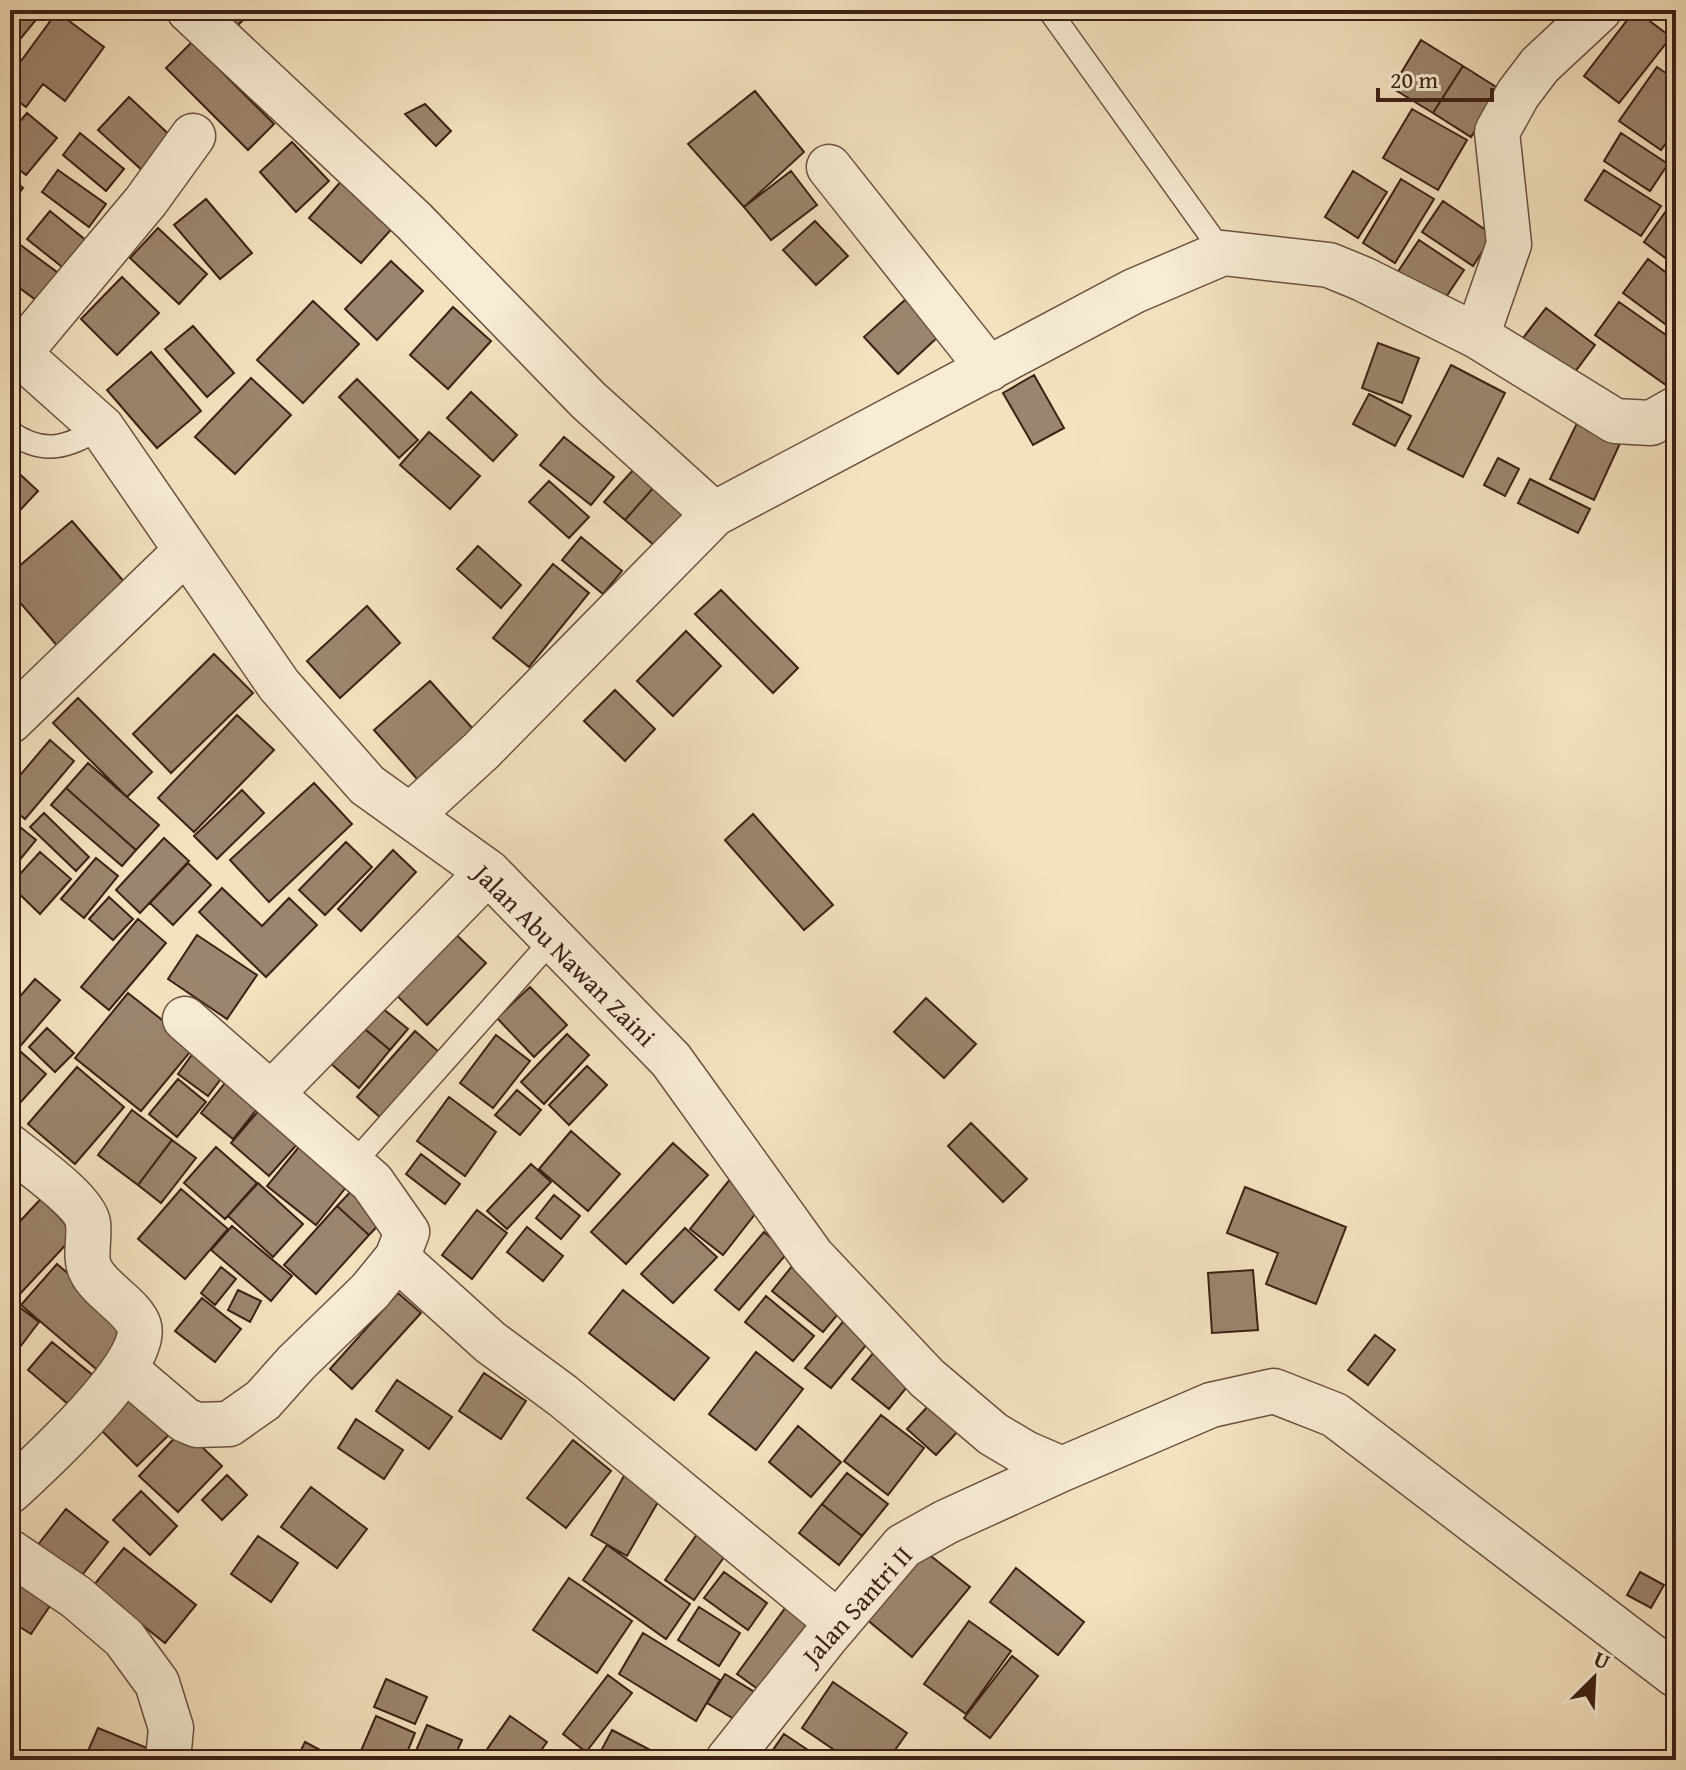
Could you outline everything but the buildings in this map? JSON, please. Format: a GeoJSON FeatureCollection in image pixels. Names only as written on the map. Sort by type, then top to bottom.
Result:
{"type":"FeatureCollection","features":[{"type":"Feature","properties":{"kind":"street"},"geometry":{"type":"LineString","coordinates":[[189,10],[414,221],[588,400],[714,514]]}},
{"type":"Feature","properties":{"kind":"street"},"geometry":{"type":"LineString","coordinates":[[1477,336],[1509,244],[1497,132],[1518,94],[1540,65],[1599,10]]}},
{"type":"Feature","properties":{"kind":"street"},"geometry":{"type":"LineString","coordinates":[[15,349],[146,201],[193,136]]}},
{"type":"Feature","properties":{"kind":"street"},"geometry":{"type":"LineString","coordinates":[[829,167],[989,369]]}},
{"type":"Feature","properties":{"kind":"street"},"geometry":{"type":"LineString","coordinates":[[410,816],[481,751],[714,514],[1134,291],[1223,253],[1329,265],[1363,279],[1477,336],[1615,421],[1651,423],[1676,409]]}},
{"type":"Feature","properties":{"kind":"street","name":"Jalan Abu Nawan Zaini"},"geometry":{"type":"LineString","coordinates":[[15,349],[102,428],[279,685],[367,785],[488,872],[671,1060],[812,1256],[927,1378],[993,1434],[1025,1453],[1062,1469]]}},
{"type":"Feature","properties":{"kind":"street"},"geometry":{"type":"LineString","coordinates":[[10,720],[186,551]]}},
{"type":"Feature","properties":{"kind":"street"},"geometry":{"type":"LineString","coordinates":[[272,1093],[488,872]]}},
{"type":"Feature","properties":{"kind":"street"},"geometry":{"type":"LineString","coordinates":[[125,1369],[185,1420],[197,1425],[229,1424],[263,1400],[370,1291],[397,1258],[407,1232],[372,1182],[185,1019]]}},
{"type":"Feature","properties":{"kind":"street"},"geometry":{"type":"LineString","coordinates":[[10,1147],[79,1204],[88,1219],[89,1269],[106,1291],[138,1321],[140,1332],[136,1352],[102,1398],[10,1491]]}},
{"type":"Feature","properties":{"kind":"street"},"geometry":{"type":"LineString","coordinates":[[397,1258],[490,1342],[563,1396],[838,1623]]}},
{"type":"Feature","properties":{"kind":"street","name":"Jalan Santri II"},"geometry":{"type":"LineString","coordinates":[[728,1760],[903,1546],[946,1522],[1211,1405],[1274,1391],[1335,1415],[1676,1675]]}},
{"type":"Feature","properties":{"kind":"street"},"geometry":{"type":"LineString","coordinates":[[10,1552],[76,1597],[124,1638],[157,1683],[171,1728],[168,1760]]}},
{"type":"Feature","properties":{"kind":"lane"},"geometry":{"type":"LineString","coordinates":[[1049,10],[1223,253]]}},
{"type":"Feature","properties":{"kind":"lane"},"geometry":{"type":"LineString","coordinates":[[10,432],[40,447],[54,447],[70,444],[102,428]]}},
{"type":"Feature","properties":{"kind":"lane"},"geometry":{"type":"LineString","coordinates":[[352,1165],[553,939]]}}]}
